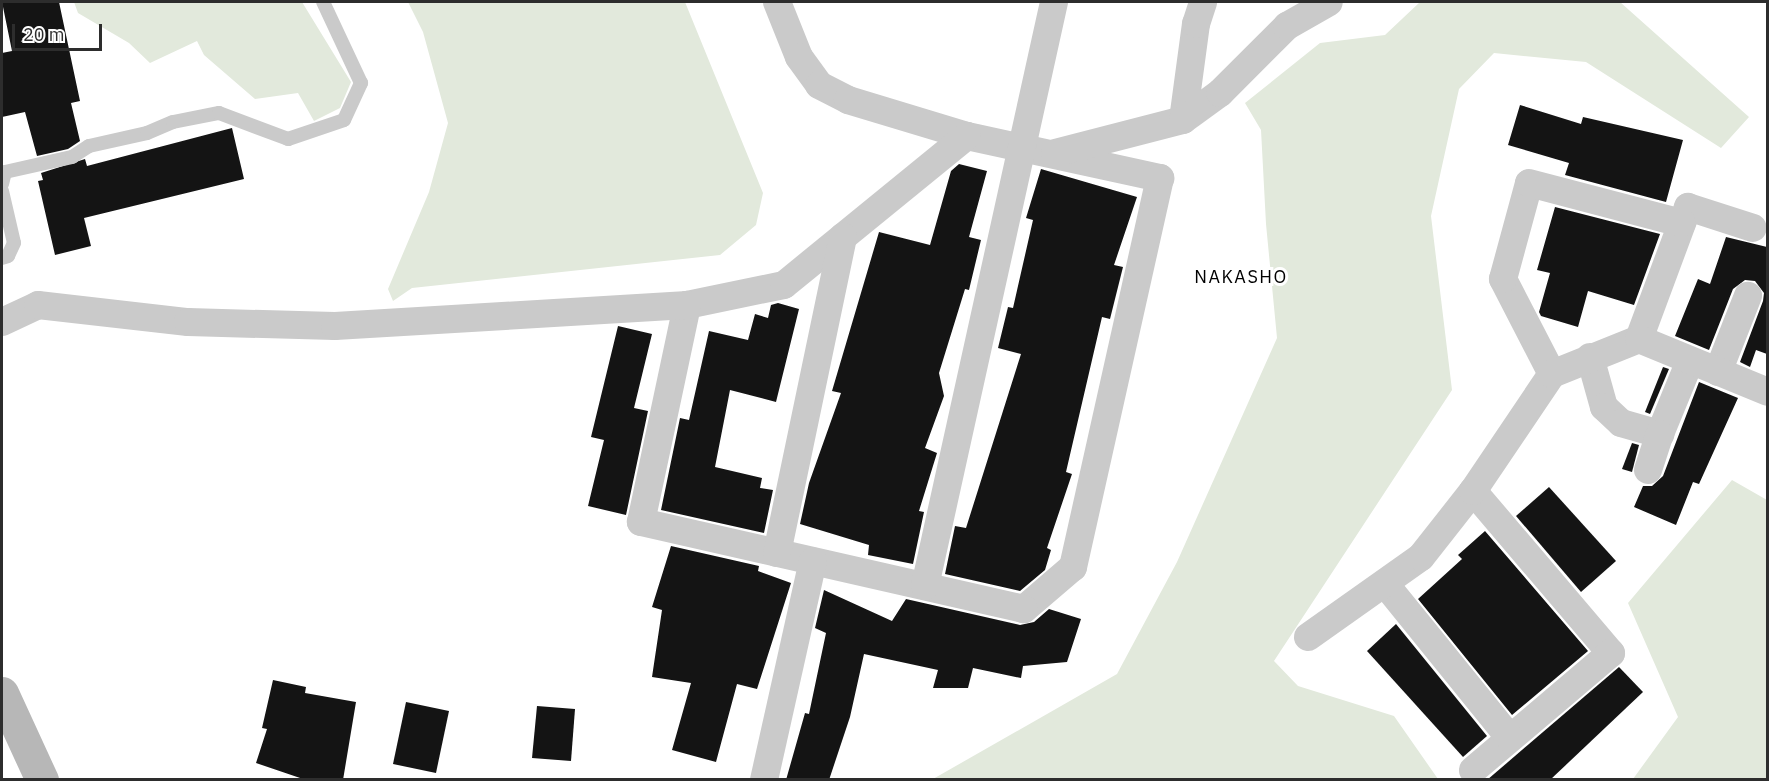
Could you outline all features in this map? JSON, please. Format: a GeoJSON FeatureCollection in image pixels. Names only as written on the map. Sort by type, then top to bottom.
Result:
{"type":"FeatureCollection","features":[{"type":"Feature","properties":{"kind":"street"},"geometry":{"type":"LineString","coordinates":[[687,305],[641,522],[1024,609],[1073,567],[1160,178],[967,136],[848,100],[819,85],[799,57],[777,2]]}},
{"type":"Feature","properties":{"kind":"street"},"geometry":{"type":"LineString","coordinates":[[925,586],[1020,147],[1054,2]]}},
{"type":"Feature","properties":{"kind":"street"},"geometry":{"type":"LineString","coordinates":[[1184,120],[1196,24],[1203,2]]}},
{"type":"Feature","properties":{"kind":"street"},"geometry":{"type":"LineString","coordinates":[[1050,154],[1184,120],[1220,93],[1287,26],[1329,2]]}},
{"type":"Feature","properties":{"kind":"street"},"geometry":{"type":"LineString","coordinates":[[2,322],[38,306],[188,322],[335,326],[687,305],[784,285],[967,136]]}},
{"type":"Feature","properties":{"kind":"street"},"geometry":{"type":"LineString","coordinates":[[1552,374],[1503,279],[1529,183],[1682,223]]}},
{"type":"Feature","properties":{"kind":"street"},"geometry":{"type":"LineString","coordinates":[[1639,339],[1688,207],[1753,228]]}},
{"type":"Feature","properties":{"kind":"street"},"geometry":{"type":"LineString","coordinates":[[777,553],[843,237]]}},
{"type":"Feature","properties":{"kind":"street"},"geometry":{"type":"LineString","coordinates":[[1718,372],[1748,296]]}},
{"type":"Feature","properties":{"kind":"street"},"geometry":{"type":"LineString","coordinates":[[1308,637],[1386,585],[1421,557],[1473,491],[1552,374],[1639,339],[1767,392]]}},
{"type":"Feature","properties":{"kind":"street"},"geometry":{"type":"LineString","coordinates":[[1590,357],[1604,407],[1621,423],[1660,434]]}},
{"type":"Feature","properties":{"kind":"street"},"geometry":{"type":"LineString","coordinates":[[1648,470],[1690,361]]}},
{"type":"Feature","properties":{"kind":"street"},"geometry":{"type":"LineString","coordinates":[[1473,491],[1611,653],[1473,770]]}},
{"type":"Feature","properties":{"kind":"street"},"geometry":{"type":"LineString","coordinates":[[764,780],[813,561]]}},
{"type":"Feature","properties":{"kind":"street"},"geometry":{"type":"LineString","coordinates":[[1386,585],[1510,738]]}},
{"type":"Feature","properties":{"kind":"street"},"geometry":{"type":"LineString","coordinates":[[2,693],[42,780]]}},
{"type":"Feature","properties":{"kind":"lane"},"geometry":{"type":"LineString","coordinates":[[2,184],[5,172],[72,157],[89,146],[173,122],[219,113],[288,139],[344,120],[362,83],[323,2]]}},
{"type":"Feature","properties":{"kind":"lane"},"geometry":{"type":"LineString","coordinates":[[2,191],[14,243],[8,256],[2,258]]}},
{"type":"Feature","properties":{"kind":"shaded area"},"geometry":{"type":"Polygon","coordinates":[[[74,2],[302,2],[351,82],[340,108],[314,121],[298,93],[255,99],[204,55],[197,41],[150,63],[129,43],[78,13],[74,2]]]}},
{"type":"Feature","properties":{"kind":"shaded area"},"geometry":{"type":"Polygon","coordinates":[[[408,2],[685,2],[763,193],[756,225],[720,255],[412,288],[393,301],[388,289],[429,192],[448,123],[423,32],[408,2]]]}},
{"type":"Feature","properties":{"kind":"shaded area"},"geometry":{"type":"Polygon","coordinates":[[[1420,2],[1620,2],[1749,117],[1721,148],[1586,62],[1494,53],[1459,89],[1431,216],[1452,390],[1274,661],[1298,686],[1394,716],[1438,779],[933,779],[1117,674],[1177,562],[1277,338],[1266,224],[1261,130],[1245,103],[1320,43],[1385,35],[1420,2]]]}},
{"type":"Feature","properties":{"kind":"shaded area"},"geometry":{"type":"Polygon","coordinates":[[[1732,480],[1767,500],[1767,779],[1633,779],[1678,717],[1628,603],[1732,480]]]}},
{"type":"Feature","properties":{"kind":"building"},"geometry":{"type":"Polygon","coordinates":[[[2,2],[59,2],[80,101],[71,103],[80,141],[68,149],[37,156],[25,112],[2,117],[2,53],[12,51],[2,2]]]}},
{"type":"Feature","properties":{"kind":"building"},"geometry":{"type":"Polygon","coordinates":[[[1520,105],[1581,124],[1583,117],[1683,140],[1666,202],[1565,175],[1569,163],[1508,145],[1520,105]]]}},
{"type":"Feature","properties":{"kind":"building"},"geometry":{"type":"Polygon","coordinates":[[[232,128],[244,179],[84,218],[91,246],[55,255],[38,181],[43,180],[41,173],[85,159],[87,166],[232,128]]]}},
{"type":"Feature","properties":{"kind":"building"},"geometry":{"type":"Polygon","coordinates":[[[959,164],[987,171],[969,237],[981,240],[969,290],[965,289],[939,373],[944,396],[925,448],[937,453],[919,511],[924,512],[913,564],[868,555],[869,545],[800,524],[809,483],[841,393],[832,391],[879,232],[930,245],[951,171],[959,164]]]}},
{"type":"Feature","properties":{"kind":"building"},"geometry":{"type":"Polygon","coordinates":[[[1041,169],[1137,197],[1114,265],[1123,267],[1110,319],[1102,317],[1066,472],[1072,474],[1047,548],[1051,550],[1045,570],[1020,591],[945,574],[955,526],[966,528],[1021,354],[998,348],[1008,307],[1013,308],[1033,220],[1026,218],[1041,169]]]}},
{"type":"Feature","properties":{"kind":"building"},"geometry":{"type":"Polygon","coordinates":[[[1555,207],[1660,234],[1634,305],[1588,291],[1578,327],[1541,316],[1539,312],[1550,273],[1537,270],[1555,207]]]}},
{"type":"Feature","properties":{"kind":"building"},"geometry":{"type":"Polygon","coordinates":[[[1726,237],[1767,247],[1767,354],[1756,350],[1750,367],[1740,362],[1763,301],[1764,293],[1755,281],[1745,280],[1733,289],[1709,350],[1675,336],[1698,279],[1710,284],[1726,237]]]}},
{"type":"Feature","properties":{"kind":"building"},"geometry":{"type":"Polygon","coordinates":[[[778,303],[799,309],[776,402],[730,390],[715,467],[762,478],[760,488],[773,490],[764,533],[661,510],[680,418],[689,420],[709,331],[748,340],[755,314],[768,318],[771,305],[778,303]]]}},
{"type":"Feature","properties":{"kind":"building"},"geometry":{"type":"Polygon","coordinates":[[[618,326],[652,334],[634,408],[648,411],[626,515],[588,506],[604,440],[591,437],[618,326]]]}},
{"type":"Feature","properties":{"kind":"building"},"geometry":{"type":"Polygon","coordinates":[[[1663,367],[1669,369],[1650,414],[1645,412],[1663,367]]]}},
{"type":"Feature","properties":{"kind":"building"},"geometry":{"type":"Polygon","coordinates":[[[1699,382],[1738,398],[1699,484],[1693,482],[1676,525],[1634,507],[1643,486],[1652,486],[1663,476],[1699,382]]]}},
{"type":"Feature","properties":{"kind":"building"},"geometry":{"type":"Polygon","coordinates":[[[1632,443],[1639,445],[1632,472],[1622,469],[1632,443]]]}},
{"type":"Feature","properties":{"kind":"building"},"geometry":{"type":"Polygon","coordinates":[[[1549,487],[1616,561],[1581,592],[1516,516],[1549,487]]]}},
{"type":"Feature","properties":{"kind":"building"},"geometry":{"type":"Polygon","coordinates":[[[1485,531],[1588,651],[1512,715],[1418,599],[1462,559],[1458,555],[1485,531]]]}},
{"type":"Feature","properties":{"kind":"building"},"geometry":{"type":"Polygon","coordinates":[[[671,546],[759,566],[758,571],[791,583],[757,689],[737,684],[716,762],[672,750],[691,683],[652,677],[662,610],[652,607],[671,546]]]}},
{"type":"Feature","properties":{"kind":"building"},"geometry":{"type":"Polygon","coordinates":[[[824,590],[892,621],[906,599],[1020,625],[1034,622],[1049,609],[1081,619],[1067,662],[1023,666],[1021,678],[973,668],[968,688],[933,688],[938,670],[864,654],[850,717],[829,780],[786,780],[805,713],[809,714],[826,633],[815,628],[824,590]]]}},
{"type":"Feature","properties":{"kind":"building"},"geometry":{"type":"Polygon","coordinates":[[[1396,624],[1487,736],[1463,757],[1367,651],[1396,624]]]}},
{"type":"Feature","properties":{"kind":"building"},"geometry":{"type":"Polygon","coordinates":[[[1619,667],[1643,692],[1550,780],[1487,780],[1619,667]]]}},
{"type":"Feature","properties":{"kind":"building"},"geometry":{"type":"Polygon","coordinates":[[[273,680],[306,687],[305,693],[356,702],[343,780],[306,780],[256,763],[267,729],[262,728],[273,680]]]}},
{"type":"Feature","properties":{"kind":"building"},"geometry":{"type":"Polygon","coordinates":[[[406,702],[449,711],[436,773],[393,764],[406,702]]]}},
{"type":"Feature","properties":{"kind":"building"},"geometry":{"type":"Polygon","coordinates":[[[537,706],[575,709],[571,761],[532,758],[537,706]]]}},
{"type":"Feature","properties":{"kind":"district","name":"NAKASHO"},"geometry":{"type":"Point","coordinates":[1241,277]}}]}
